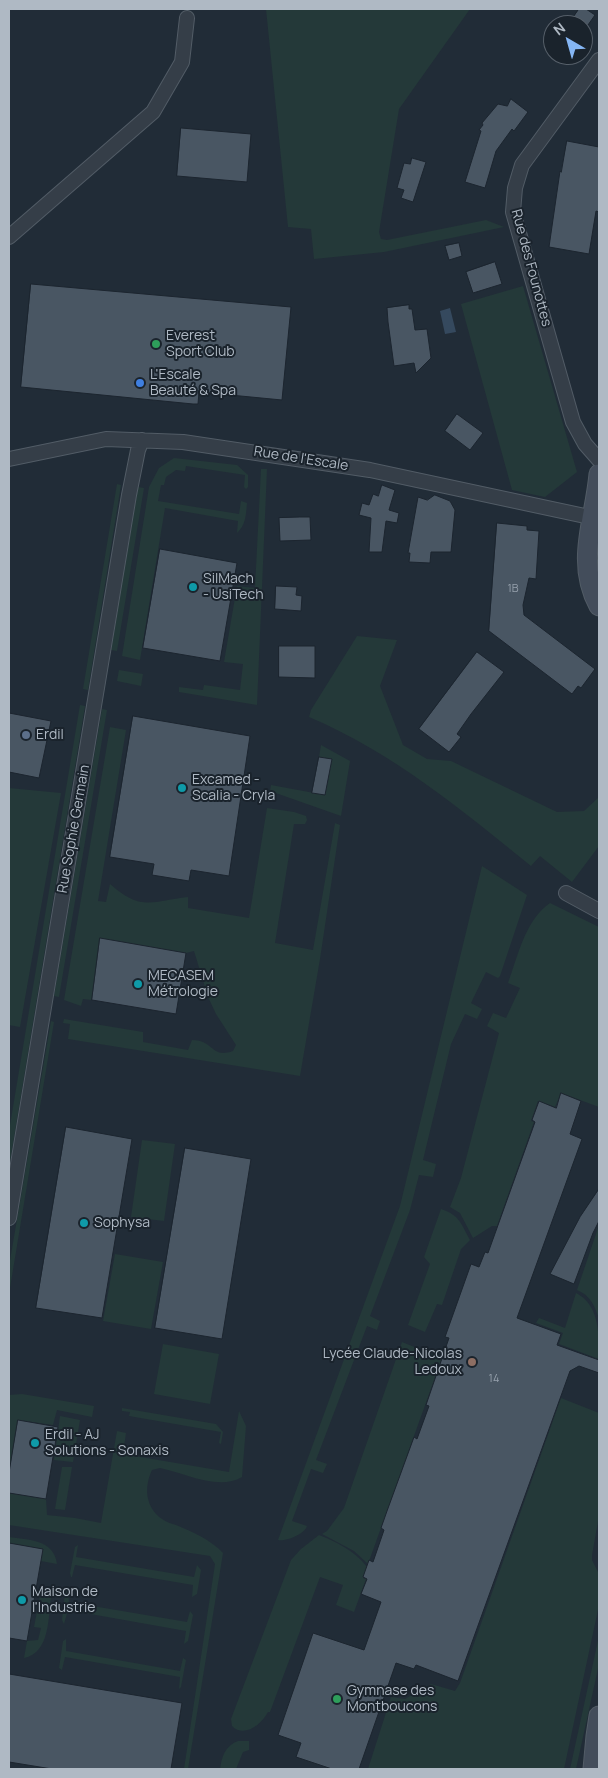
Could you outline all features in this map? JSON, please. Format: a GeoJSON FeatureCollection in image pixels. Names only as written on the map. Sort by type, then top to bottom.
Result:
{"type":"FeatureCollection","features":[{"type":"Feature","properties":{"kind":"street"},"geometry":{"type":"LineString","coordinates":[[9,237],[153,112],[182,62],[187,18]]}},
{"type":"Feature","properties":{"kind":"street","name":"Rue des Founottes"},"geometry":{"type":"LineString","coordinates":[[599,60],[522,165],[515,188],[513,212],[573,422],[586,444],[599,460]]}},
{"type":"Feature","properties":{"kind":"street","name":"Rue de l'Escale"},"geometry":{"type":"LineString","coordinates":[[9,459],[106,439],[183,442],[370,470],[595,519]]}},
{"type":"Feature","properties":{"kind":"street","name":"Rue Sophie Germain"},"geometry":{"type":"LineString","coordinates":[[9,1218],[128,504],[138,450],[142,440]]}},
{"type":"Feature","properties":{"kind":"street"},"geometry":{"type":"LineString","coordinates":[[599,474],[595,519],[588,538],[587,571],[599,606]]}},
{"type":"Feature","properties":{"kind":"street"},"geometry":{"type":"LineString","coordinates":[[566,894],[599,910]]}},
{"type":"Feature","properties":{"kind":"street"},"geometry":{"type":"LineString","coordinates":[[593,1769],[599,1716]]}},
{"type":"Feature","properties":{"kind":"street"},"geometry":{"type":"LineString","coordinates":[[584,1769],[596,1736]]}},
{"type":"Feature","properties":{"kind":"green space"},"geometry":{"type":"Polygon","coordinates":[[[266,9],[470,9],[399,109],[379,232],[381,239],[387,240],[486,220],[504,227],[384,252],[314,259],[311,229],[288,227],[266,9]]]}},
{"type":"Feature","properties":{"kind":"green space"},"geometry":{"type":"Polygon","coordinates":[[[523,286],[577,472],[545,497],[512,490],[461,304],[523,286]]]}},
{"type":"Feature","properties":{"kind":"green space"},"geometry":{"type":"Polygon","coordinates":[[[174,458],[237,465],[248,475],[248,487],[246,489],[244,487],[245,475],[186,466],[185,471],[176,470],[166,477],[164,485],[161,485],[158,501],[239,514],[241,501],[247,503],[246,515],[244,523],[237,533],[238,521],[165,508],[140,660],[122,656],[149,487],[159,468],[174,458]]]}},
{"type":"Feature","properties":{"kind":"green space"},"geometry":{"type":"Polygon","coordinates":[[[261,469],[267,469],[257,705],[179,692],[179,687],[203,690],[204,685],[240,690],[243,664],[224,662],[237,586],[255,588],[261,469]]]}},
{"type":"Feature","properties":{"kind":"green space"},"geometry":{"type":"Polygon","coordinates":[[[117,484],[121,485],[88,690],[83,689],[117,484]]]}},
{"type":"Feature","properties":{"kind":"green space"},"geometry":{"type":"Polygon","coordinates":[[[138,487],[144,488],[117,651],[111,650],[138,487]]]}},
{"type":"Feature","properties":{"kind":"green space"},"geometry":{"type":"Polygon","coordinates":[[[357,636],[397,640],[380,686],[403,745],[427,759],[451,761],[557,812],[584,811],[599,797],[599,846],[572,882],[540,856],[531,866],[452,803],[398,765],[340,731],[309,717],[311,710],[357,636]]]}},
{"type":"Feature","properties":{"kind":"green space"},"geometry":{"type":"Polygon","coordinates":[[[119,670],[143,674],[141,686],[117,681],[119,670]]]}},
{"type":"Feature","properties":{"kind":"green space"},"geometry":{"type":"Polygon","coordinates":[[[80,705],[85,706],[9,1168],[9,1131],[80,705]]]}},
{"type":"Feature","properties":{"kind":"green space"},"geometry":{"type":"Polygon","coordinates":[[[102,709],[107,710],[59,997],[54,996],[102,709]]]}},
{"type":"Feature","properties":{"kind":"green space"},"geometry":{"type":"Polygon","coordinates":[[[110,727],[126,730],[98,901],[106,902],[110,884],[121,893],[139,901],[156,902],[188,897],[188,908],[249,918],[267,808],[294,812],[306,816],[307,820],[305,824],[294,824],[275,943],[313,950],[335,823],[340,825],[300,1076],[68,1039],[70,1024],[63,1023],[64,1019],[143,1032],[143,1042],[188,1050],[192,1040],[205,1043],[220,1053],[233,1051],[236,1045],[216,1014],[208,997],[194,951],[186,953],[100,938],[92,1000],[83,999],[81,1006],[64,1000],[110,727]]]}},
{"type":"Feature","properties":{"kind":"green space"},"geometry":{"type":"Polygon","coordinates":[[[321,745],[350,761],[341,816],[270,791],[271,785],[325,795],[332,760],[319,757],[321,745]]]}},
{"type":"Feature","properties":{"kind":"green space"},"geometry":{"type":"Polygon","coordinates":[[[9,788],[61,793],[20,1027],[9,1025],[9,788]]]}},
{"type":"Feature","properties":{"kind":"green space"},"geometry":{"type":"Polygon","coordinates":[[[482,866],[527,895],[500,976],[498,978],[486,972],[471,1003],[482,1009],[477,1019],[465,1014],[451,1044],[423,1160],[436,1164],[433,1177],[419,1175],[410,1210],[370,1316],[380,1321],[377,1330],[367,1326],[316,1460],[327,1464],[323,1473],[311,1469],[292,1521],[307,1526],[303,1532],[294,1537],[278,1540],[400,1206],[482,866]]]}},
{"type":"Feature","properties":{"kind":"green space"},"geometry":{"type":"Polygon","coordinates":[[[550,903],[599,927],[599,1107],[561,1093],[555,1107],[538,1101],[531,1121],[534,1122],[497,1226],[492,1226],[473,1238],[460,1213],[450,1207],[461,1178],[499,1033],[487,1026],[493,1013],[506,1018],[520,988],[508,983],[523,939],[534,919],[550,903]]]}},
{"type":"Feature","properties":{"kind":"green space"},"geometry":{"type":"Polygon","coordinates":[[[51,1021],[54,1022],[9,1294],[9,1266],[51,1021]]]}},
{"type":"Feature","properties":{"kind":"green space"},"geometry":{"type":"Polygon","coordinates":[[[142,1140],[175,1144],[164,1221],[131,1217],[142,1140]]]}},
{"type":"Feature","properties":{"kind":"green space"},"geometry":{"type":"Polygon","coordinates":[[[441,1209],[456,1217],[470,1240],[461,1249],[442,1305],[437,1304],[425,1332],[408,1325],[430,1264],[424,1257],[441,1209]]]}},
{"type":"Feature","properties":{"kind":"green space"},"geometry":{"type":"Polygon","coordinates":[[[599,1225],[599,1319],[591,1301],[582,1292],[577,1290],[599,1225]]]}},
{"type":"Feature","properties":{"kind":"green space"},"geometry":{"type":"Polygon","coordinates":[[[115,1254],[163,1262],[151,1329],[103,1321],[115,1254]]]}},
{"type":"Feature","properties":{"kind":"green space"},"geometry":{"type":"Polygon","coordinates":[[[576,1293],[584,1298],[594,1313],[599,1340],[599,1359],[559,1344],[563,1333],[536,1323],[539,1318],[565,1328],[576,1293]]]}},
{"type":"Feature","properties":{"kind":"green space"},"geometry":{"type":"Polygon","coordinates":[[[402,1342],[442,1358],[368,1564],[354,1551],[322,1534],[327,1531],[344,1508],[402,1342]]]}},
{"type":"Feature","properties":{"kind":"green space"},"geometry":{"type":"Polygon","coordinates":[[[163,1344],[219,1354],[210,1404],[154,1394],[163,1344]]]}},
{"type":"Feature","properties":{"kind":"green space"},"geometry":{"type":"Polygon","coordinates":[[[22,1394],[94,1406],[92,1417],[57,1410],[53,1425],[18,1420],[9,1473],[9,1395],[22,1394]]]}},
{"type":"Feature","properties":{"kind":"green space"},"geometry":{"type":"Polygon","coordinates":[[[561,1398],[599,1413],[599,1516],[592,1560],[599,1574],[599,1605],[564,1769],[368,1769],[391,1697],[405,1699],[431,1684],[455,1691],[460,1683],[561,1398]]]}},
{"type":"Feature","properties":{"kind":"green space"},"geometry":{"type":"Polygon","coordinates":[[[122,1408],[216,1424],[223,1432],[221,1444],[219,1443],[221,1432],[129,1416],[130,1412],[122,1411],[122,1408]]]}},
{"type":"Feature","properties":{"kind":"green space"},"geometry":{"type":"Polygon","coordinates":[[[239,1411],[246,1426],[242,1477],[233,1481],[212,1482],[160,1468],[152,1470],[149,1476],[147,1490],[149,1503],[156,1514],[165,1521],[201,1537],[223,1553],[188,1769],[184,1769],[215,1564],[210,1556],[9,1525],[9,1493],[46,1499],[47,1515],[101,1523],[117,1431],[126,1433],[123,1454],[229,1472],[239,1411]]]}},
{"type":"Feature","properties":{"kind":"green space"},"geometry":{"type":"Polygon","coordinates":[[[60,1416],[80,1420],[73,1462],[54,1460],[60,1416]]]}},
{"type":"Feature","properties":{"kind":"green space"},"geometry":{"type":"Polygon","coordinates":[[[62,1467],[72,1467],[65,1510],[55,1509],[62,1467]]]}},
{"type":"Feature","properties":{"kind":"green space"},"geometry":{"type":"Polygon","coordinates":[[[319,1535],[357,1556],[367,1567],[363,1578],[366,1579],[354,1612],[336,1605],[343,1585],[320,1577],[270,1712],[252,1728],[242,1731],[237,1729],[232,1726],[231,1719],[291,1560],[301,1549],[319,1535]]]}},
{"type":"Feature","properties":{"kind":"green space"},"geometry":{"type":"Polygon","coordinates":[[[9,1537],[32,1540],[46,1545],[55,1556],[57,1564],[41,1561],[43,1549],[9,1543],[9,1537]]]}},
{"type":"Feature","properties":{"kind":"green space"},"geometry":{"type":"Polygon","coordinates":[[[78,1545],[76,1557],[194,1577],[197,1565],[201,1570],[197,1594],[192,1597],[193,1585],[75,1565],[71,1577],[70,1573],[75,1547],[78,1545]]]}},
{"type":"Feature","properties":{"kind":"green space"},"geometry":{"type":"Polygon","coordinates":[[[68,1589],[69,1602],[187,1622],[190,1611],[193,1615],[188,1641],[184,1644],[186,1631],[68,1610],[64,1624],[62,1620],[65,1593],[68,1589]]]}},
{"type":"Feature","properties":{"kind":"green space"},"geometry":{"type":"Polygon","coordinates":[[[40,1596],[51,1597],[46,1634],[39,1649],[33,1655],[24,1658],[27,1641],[38,1640],[41,1628],[34,1627],[40,1596]]]}},
{"type":"Feature","properties":{"kind":"green space"},"geometry":{"type":"Polygon","coordinates":[[[599,1636],[599,1664],[576,1769],[570,1769],[599,1636]]]}},
{"type":"Feature","properties":{"kind":"green space"},"geometry":{"type":"Polygon","coordinates":[[[66,1639],[66,1651],[180,1671],[183,1658],[186,1660],[181,1687],[179,1689],[180,1677],[65,1657],[62,1670],[59,1668],[63,1641],[66,1639]]]}},
{"type":"Feature","properties":{"kind":"green space"},"geometry":{"type":"Polygon","coordinates":[[[238,1741],[249,1741],[249,1750],[243,1752],[236,1769],[220,1769],[225,1752],[238,1741]]]}},
{"type":"Feature","properties":{"kind":"water"},"geometry":{"type":"Polygon","coordinates":[[[450,308],[456,332],[445,334],[440,311],[450,308]]]}},
{"type":"Feature","properties":{"kind":"building"},"geometry":{"type":"Polygon","coordinates":[[[579,9],[586,9],[595,15],[593,18],[593,15],[575,15],[579,9]]]}},
{"type":"Feature","properties":{"kind":"building"},"geometry":{"type":"Polygon","coordinates":[[[511,99],[528,112],[514,131],[512,129],[496,151],[485,188],[465,182],[481,131],[479,130],[483,125],[482,123],[498,104],[507,106],[511,99]]]}},
{"type":"Feature","properties":{"kind":"building"},"geometry":{"type":"Polygon","coordinates":[[[181,128],[251,134],[247,182],[177,176],[181,128]]]}},
{"type":"Feature","properties":{"kind":"building"},"geometry":{"type":"Polygon","coordinates":[[[567,141],[599,147],[599,212],[596,211],[589,254],[549,247],[560,171],[567,141]]]}},
{"type":"Feature","properties":{"kind":"building"},"geometry":{"type":"Polygon","coordinates":[[[412,158],[426,162],[413,202],[401,198],[404,190],[397,188],[404,163],[410,164],[412,158]]]}},
{"type":"Feature","properties":{"kind":"building"},"geometry":{"type":"Polygon","coordinates":[[[459,243],[462,256],[449,260],[445,246],[459,243]]]}},
{"type":"Feature","properties":{"kind":"building"},"geometry":{"type":"Polygon","coordinates":[[[495,262],[502,284],[473,293],[466,272],[495,262]]]}},
{"type":"Feature","properties":{"kind":"building","name":"Everest Sport Club"},"geometry":{"type":"Polygon","coordinates":[[[31,284],[291,307],[282,400],[199,392],[198,404],[193,404],[21,387],[31,284]]]}},
{"type":"Feature","properties":{"kind":"building"},"geometry":{"type":"Polygon","coordinates":[[[409,305],[409,309],[412,309],[415,330],[427,329],[431,358],[416,373],[414,363],[394,366],[388,322],[387,308],[409,305]]]}},
{"type":"Feature","properties":{"kind":"building"},"geometry":{"type":"Polygon","coordinates":[[[457,414],[483,433],[470,450],[445,431],[457,414]]]}},
{"type":"Feature","properties":{"kind":"building"},"geometry":{"type":"Polygon","coordinates":[[[382,485],[395,490],[389,510],[399,513],[397,523],[386,521],[382,552],[369,552],[371,518],[359,515],[362,503],[369,505],[373,494],[378,496],[382,485]]]}},
{"type":"Feature","properties":{"kind":"building"},"geometry":{"type":"Polygon","coordinates":[[[435,495],[450,501],[455,510],[451,552],[431,552],[430,563],[409,562],[410,553],[408,553],[418,497],[427,500],[435,495]]]}},
{"type":"Feature","properties":{"kind":"building"},"geometry":{"type":"Polygon","coordinates":[[[310,517],[311,540],[280,541],[279,518],[310,517]]]}},
{"type":"Feature","properties":{"kind":"building"},"geometry":{"type":"Polygon","coordinates":[[[497,523],[527,526],[527,530],[539,531],[536,579],[529,578],[523,605],[524,615],[595,669],[581,688],[578,686],[572,694],[489,631],[497,523]]]}},
{"type":"Feature","properties":{"kind":"building","name":"SilMach - UsiTech"},"geometry":{"type":"Polygon","coordinates":[[[160,549],[237,563],[220,661],[143,648],[160,549]]]}},
{"type":"Feature","properties":{"kind":"building"},"geometry":{"type":"Polygon","coordinates":[[[276,586],[297,587],[296,595],[302,596],[301,611],[275,609],[276,586]]]}},
{"type":"Feature","properties":{"kind":"building"},"geometry":{"type":"Polygon","coordinates":[[[279,646],[315,646],[315,678],[279,677],[279,646]]]}},
{"type":"Feature","properties":{"kind":"building"},"geometry":{"type":"Polygon","coordinates":[[[477,652],[504,672],[457,734],[461,737],[449,752],[419,729],[477,652]]]}},
{"type":"Feature","properties":{"kind":"building"},"geometry":{"type":"Polygon","coordinates":[[[9,713],[51,721],[39,778],[9,772],[9,713]]]}},
{"type":"Feature","properties":{"kind":"building","name":"Excamed - Scalia - Cryla"},"geometry":{"type":"Polygon","coordinates":[[[133,716],[250,736],[229,876],[191,870],[189,881],[152,875],[154,864],[110,857],[133,716]]]}},
{"type":"Feature","properties":{"kind":"building"},"geometry":{"type":"Polygon","coordinates":[[[319,757],[332,759],[325,795],[312,793],[319,757]]]}},
{"type":"Feature","properties":{"kind":"building","name":"MECASEM Métrologie"},"geometry":{"type":"Polygon","coordinates":[[[100,938],[186,953],[176,1014],[92,1000],[100,938]]]}},
{"type":"Feature","properties":{"kind":"building"},"geometry":{"type":"Polygon","coordinates":[[[561,1093],[581,1101],[570,1134],[582,1139],[517,1318],[561,1334],[557,1345],[599,1360],[599,1373],[579,1366],[570,1371],[458,1681],[416,1665],[414,1669],[396,1663],[359,1769],[332,1769],[296,1757],[301,1743],[278,1735],[313,1633],[364,1650],[381,1602],[361,1594],[367,1579],[363,1577],[369,1560],[373,1562],[384,1530],[381,1528],[387,1511],[414,1437],[417,1439],[429,1406],[426,1405],[449,1338],[445,1337],[471,1264],[479,1267],[485,1252],[488,1253],[535,1122],[532,1120],[539,1101],[556,1108],[561,1093]]]}},
{"type":"Feature","properties":{"kind":"building","name":"Sophysa"},"geometry":{"type":"Polygon","coordinates":[[[66,1127],[132,1139],[102,1318],[36,1308],[66,1127]]]}},
{"type":"Feature","properties":{"kind":"building"},"geometry":{"type":"Polygon","coordinates":[[[185,1148],[251,1159],[222,1339],[155,1328],[185,1148]]]}},
{"type":"Feature","properties":{"kind":"building"},"geometry":{"type":"Polygon","coordinates":[[[599,1189],[599,1221],[574,1284],[550,1274],[580,1217],[599,1189]]]}},
{"type":"Feature","properties":{"kind":"building","name":"Erdil - AJ Solutions - Sonaxis"},"geometry":{"type":"Polygon","coordinates":[[[18,1420],[58,1427],[46,1499],[9,1493],[9,1473],[18,1420]]]}},
{"type":"Feature","properties":{"kind":"building","name":"Maison de l'Industrie"},"geometry":{"type":"Polygon","coordinates":[[[9,1543],[43,1549],[27,1641],[9,1638],[9,1543]]]}},
{"type":"Feature","properties":{"kind":"building"},"geometry":{"type":"Polygon","coordinates":[[[9,1674],[182,1703],[171,1769],[52,1769],[9,1762],[9,1674]]]}},
{"type":"Feature","properties":{"kind":"place","name":"Everest Sport Club"},"geometry":{"type":"Point","coordinates":[156,344]}},
{"type":"Feature","properties":{"kind":"place","name":"L'Escale Beauté & Spa"},"geometry":{"type":"Point","coordinates":[140,383]}},
{"type":"Feature","properties":{"kind":"place","name":"SilMach - UsiTech"},"geometry":{"type":"Point","coordinates":[193,587]}},
{"type":"Feature","properties":{"kind":"place","name":"Erdil"},"geometry":{"type":"Point","coordinates":[26,735]}},
{"type":"Feature","properties":{"kind":"place","name":"Excamed - Scalia - Cryla"},"geometry":{"type":"Point","coordinates":[182,788]}},
{"type":"Feature","properties":{"kind":"place","name":"MECASEM Métrologie"},"geometry":{"type":"Point","coordinates":[138,984]}},
{"type":"Feature","properties":{"kind":"place","name":"Sophysa"},"geometry":{"type":"Point","coordinates":[84,1223]}},
{"type":"Feature","properties":{"kind":"place","name":"Lycée Claude-Nicolas Ledoux"},"geometry":{"type":"Point","coordinates":[472,1362]}},
{"type":"Feature","properties":{"kind":"place","name":"Erdil - AJ Solutions - Sonaxis"},"geometry":{"type":"Point","coordinates":[35,1443]}},
{"type":"Feature","properties":{"kind":"place","name":"Maison de l'Industrie"},"geometry":{"type":"Point","coordinates":[22,1600]}},
{"type":"Feature","properties":{"kind":"place","name":"Gymnase des Montboucons"},"geometry":{"type":"Point","coordinates":[337,1699]}}]}
